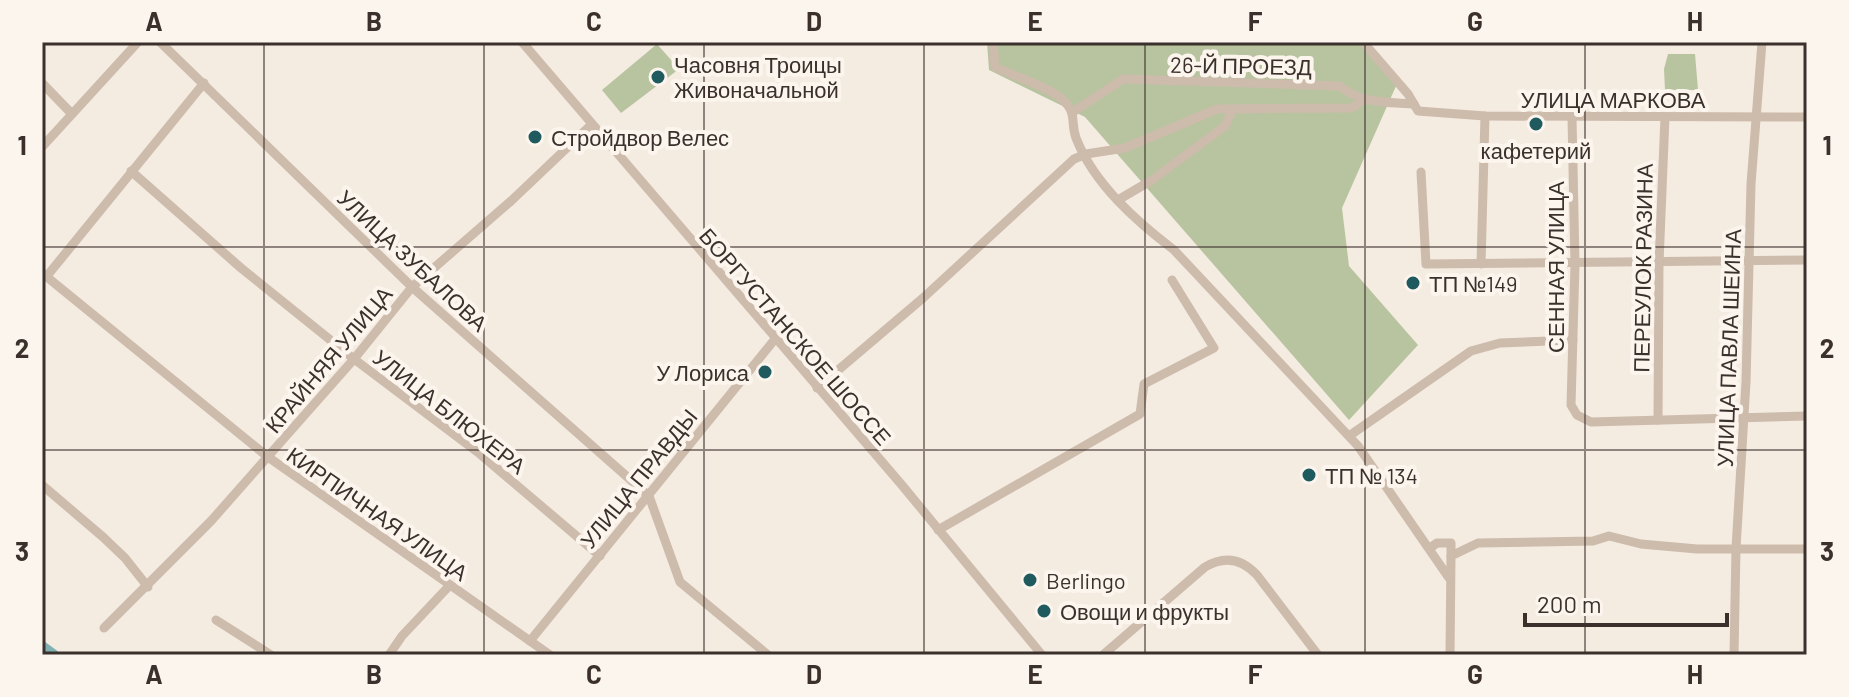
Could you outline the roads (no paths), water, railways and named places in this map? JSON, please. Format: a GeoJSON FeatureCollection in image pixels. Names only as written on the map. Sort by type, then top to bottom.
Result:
{"type":"FeatureCollection","features":[{"type":"Feature","properties":{"kind":"street"},"geometry":{"type":"LineString","coordinates":[[42,147],[138,42]]}},
{"type":"Feature","properties":{"kind":"street","name":"УЛИЦА ЗУБАЛОВА"},"geometry":{"type":"LineString","coordinates":[[160,42],[412,287],[649,496]]}},
{"type":"Feature","properties":{"kind":"street","name":"БОРГУСТАНСКОЕ ШОССЕ"},"geometry":{"type":"LineString","coordinates":[[522,42],[1042,655]]}},
{"type":"Feature","properties":{"kind":"street"},"geometry":{"type":"LineString","coordinates":[[993,42],[995,67],[1060,97],[1073,112],[1075,136],[1104,186],[1148,230],[1174,250],[1349,436],[1449,578]]}},
{"type":"Feature","properties":{"kind":"street"},"geometry":{"type":"LineString","coordinates":[[1363,42],[1416,107]]}},
{"type":"Feature","properties":{"kind":"street","name":"УЛИЦА ПАВЛА ШЕИНА"},"geometry":{"type":"LineString","coordinates":[[1734,655],[1736,548],[1762,42]]}},
{"type":"Feature","properties":{"kind":"street","name":"26-Й ПРОЕЗД"},"geometry":{"type":"LineString","coordinates":[[1073,112],[1123,79],[1340,86],[1364,99],[1416,107]]}},
{"type":"Feature","properties":{"kind":"street"},"geometry":{"type":"LineString","coordinates":[[42,83],[71,113]]}},
{"type":"Feature","properties":{"kind":"street"},"geometry":{"type":"LineString","coordinates":[[44,274],[204,83]]}},
{"type":"Feature","properties":{"kind":"street"},"geometry":{"type":"LineString","coordinates":[[817,388],[923,298],[1074,159],[1125,148],[1217,109],[1352,108],[1364,99]]}},
{"type":"Feature","properties":{"kind":"street","name":"УЛИЦА МАРКОВА"},"geometry":{"type":"LineString","coordinates":[[1416,107],[1485,116],[1807,117]]}},
{"type":"Feature","properties":{"kind":"street"},"geometry":{"type":"LineString","coordinates":[[1118,200],[1225,126],[1233,109]]}},
{"type":"Feature","properties":{"kind":"street"},"geometry":{"type":"LineString","coordinates":[[1481,264],[1485,116]]}},
{"type":"Feature","properties":{"kind":"street","name":"СЕННАЯ УЛИЦА"},"geometry":{"type":"LineString","coordinates":[[1572,117],[1575,264],[1571,405],[1577,415],[1591,422],[1658,420]]}},
{"type":"Feature","properties":{"kind":"street","name":"ПЕРЕУЛОК РАЗИНА"},"geometry":{"type":"LineString","coordinates":[[1658,420],[1659,263],[1665,117]]}},
{"type":"Feature","properties":{"kind":"street","name":"КРАЙНЯЯ УЛИЦА"},"geometry":{"type":"LineString","coordinates":[[104,628],[148,587],[268,457],[412,287],[511,201],[592,124]]}},
{"type":"Feature","properties":{"kind":"street","name":"УЛИЦА БЛЮХЕРА"},"geometry":{"type":"LineString","coordinates":[[131,171],[241,268],[354,359],[480,454],[600,556]]}},
{"type":"Feature","properties":{"kind":"street"},"geometry":{"type":"LineString","coordinates":[[1421,172],[1426,264],[1807,260]]}},
{"type":"Feature","properties":{"kind":"street","name":"КИРПИЧНАЯ УЛИЦА"},"geometry":{"type":"LineString","coordinates":[[44,274],[268,457],[550,655]]}},
{"type":"Feature","properties":{"kind":"street"},"geometry":{"type":"LineString","coordinates":[[938,530],[1140,414],[1144,384],[1214,348],[1172,280]]}},
{"type":"Feature","properties":{"kind":"street","name":"УЛИЦА ПРАВДЫ"},"geometry":{"type":"LineString","coordinates":[[530,641],[775,339]]}},
{"type":"Feature","properties":{"kind":"street"},"geometry":{"type":"LineString","coordinates":[[1349,436],[1471,351],[1500,343],[1573,340]]}},
{"type":"Feature","properties":{"kind":"street"},"geometry":{"type":"LineString","coordinates":[[1658,420],[1807,416]]}},
{"type":"Feature","properties":{"kind":"street"},"geometry":{"type":"LineString","coordinates":[[42,485],[125,558],[148,587]]}},
{"type":"Feature","properties":{"kind":"street"},"geometry":{"type":"LineString","coordinates":[[649,496],[680,582],[768,655]]}},
{"type":"Feature","properties":{"kind":"street"},"geometry":{"type":"LineString","coordinates":[[1451,556],[1478,543],[1593,541],[1609,536],[1641,544],[1669,546],[1807,549]]}},
{"type":"Feature","properties":{"kind":"street"},"geometry":{"type":"LineString","coordinates":[[1430,548],[1442,541],[1451,543],[1450,655]]}},
{"type":"Feature","properties":{"kind":"street"},"geometry":{"type":"LineString","coordinates":[[1103,655],[1205,567],[1217,560],[1229,559],[1248,566],[1257,575],[1318,655]]}},
{"type":"Feature","properties":{"kind":"street"},"geometry":{"type":"LineString","coordinates":[[389,655],[402,636],[450,585]]}},
{"type":"Feature","properties":{"kind":"street"},"geometry":{"type":"LineString","coordinates":[[216,620],[271,655]]}},
{"type":"Feature","properties":{"kind":"waterway"},"geometry":{"type":"LineString","coordinates":[[42,647],[53,655]]}},
{"type":"Feature","properties":{"kind":"place","name":"Часовня Троицы Живоначальной"},"geometry":{"type":"Point","coordinates":[658,77]}},
{"type":"Feature","properties":{"kind":"place","name":"кафетерий"},"geometry":{"type":"Point","coordinates":[1536,124]}},
{"type":"Feature","properties":{"kind":"place","name":"Стройдвор Велес"},"geometry":{"type":"Point","coordinates":[535,137]}},
{"type":"Feature","properties":{"kind":"place","name":"ТП №149"},"geometry":{"type":"Point","coordinates":[1413,283]}},
{"type":"Feature","properties":{"kind":"place","name":"У Лориса"},"geometry":{"type":"Point","coordinates":[765,372]}},
{"type":"Feature","properties":{"kind":"place","name":"ТП № 134"},"geometry":{"type":"Point","coordinates":[1309,475]}},
{"type":"Feature","properties":{"kind":"place","name":"Berlingo"},"geometry":{"type":"Point","coordinates":[1030,580]}},
{"type":"Feature","properties":{"kind":"place","name":"Овощи и фрукты"},"geometry":{"type":"Point","coordinates":[1044,611]}}]}
